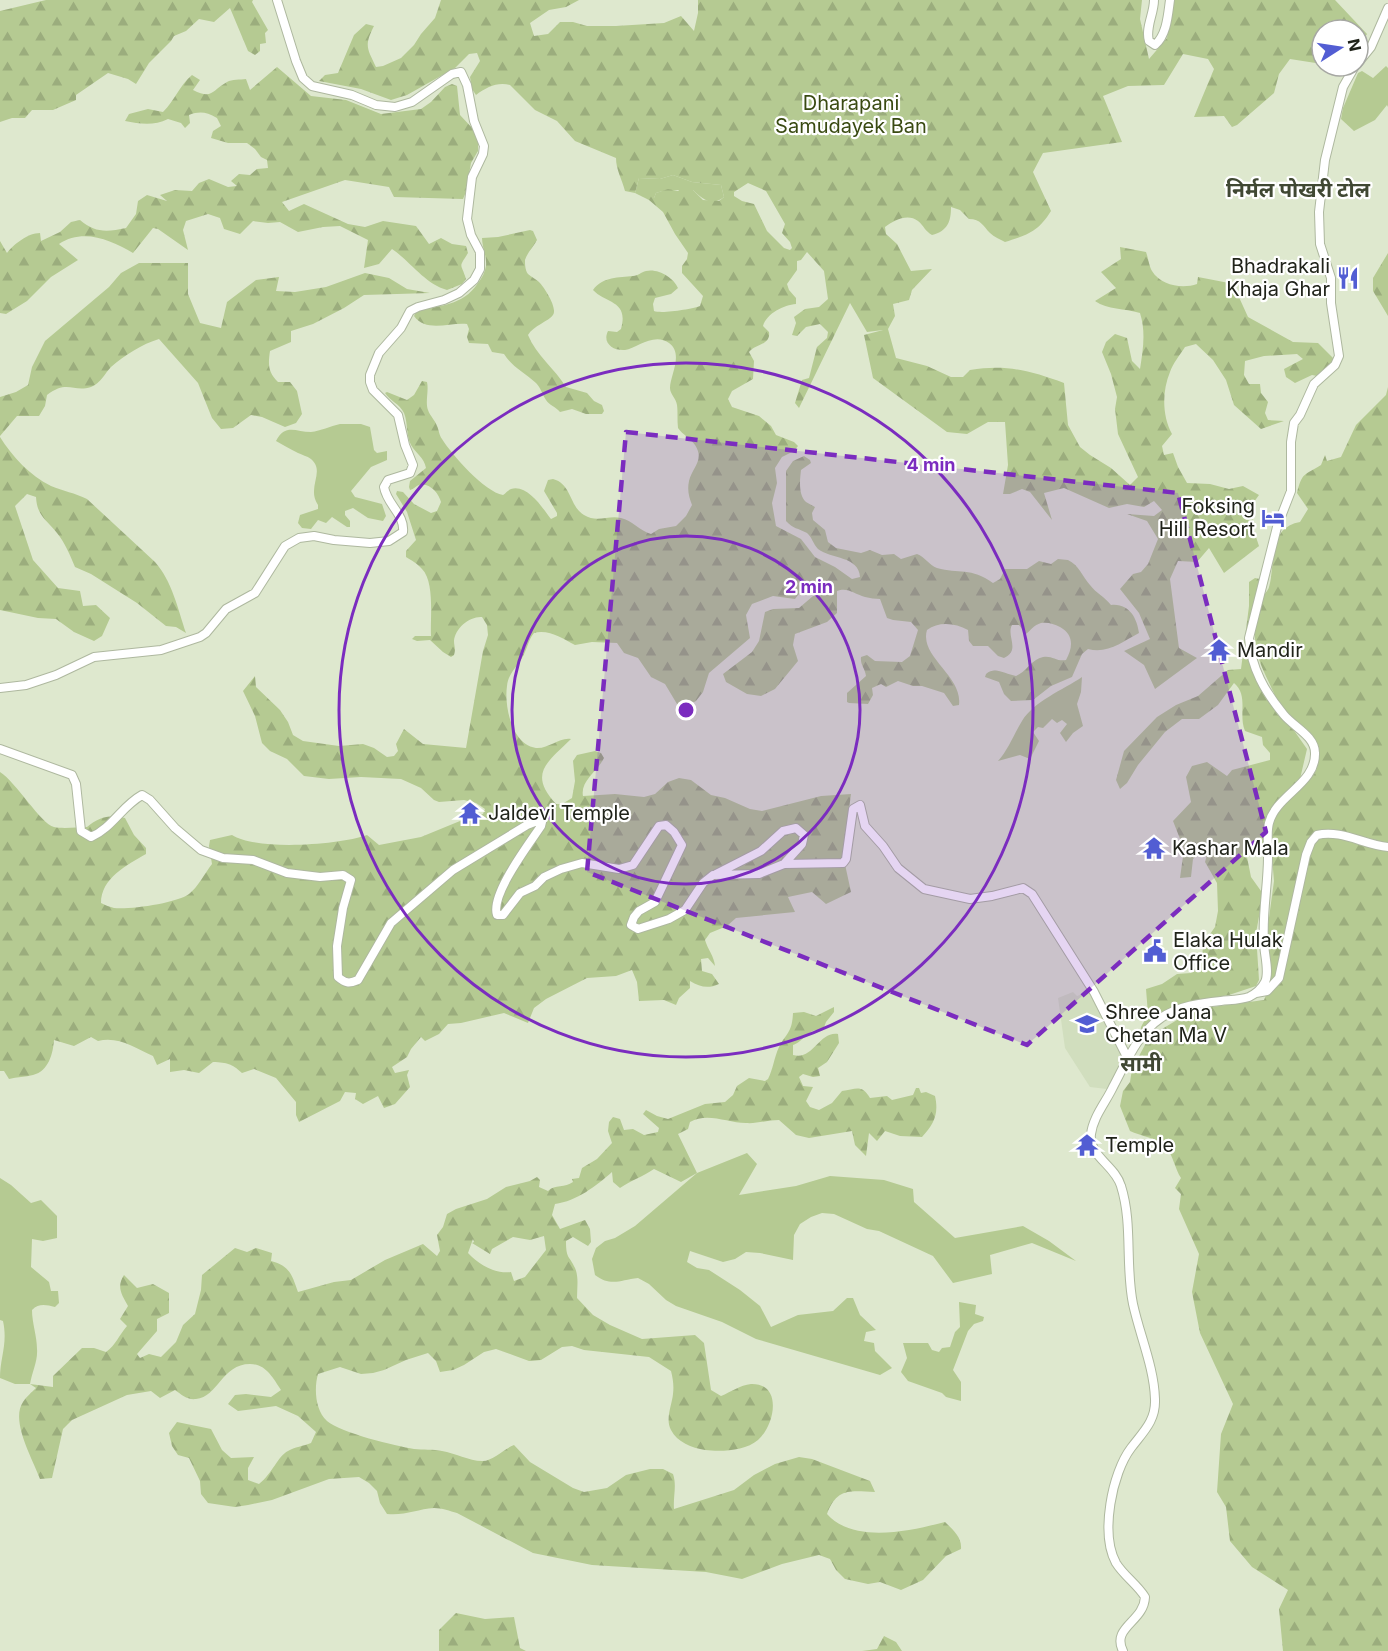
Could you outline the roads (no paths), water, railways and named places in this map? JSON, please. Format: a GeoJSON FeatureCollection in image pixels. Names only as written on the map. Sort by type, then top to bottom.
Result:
{"type":"FeatureCollection","features":[{"type":"Feature","properties":{"kind":"street"},"geometry":{"type":"LineString","coordinates":[[0,688],[26,685],[56,675],[94,657],[160,650],[200,637],[206,633],[221,612],[255,593],[285,546],[299,538],[314,536],[370,543],[386,542],[403,532],[403,519],[388,499],[384,487],[388,480],[410,473],[413,465],[405,445],[398,415],[373,390],[370,375],[379,353],[401,328],[410,311],[451,297],[470,283],[479,272],[480,252],[471,236],[467,219],[472,177],[483,153],[483,142],[474,121],[467,85],[461,72],[448,75],[412,102],[395,107],[375,105],[309,84],[303,78],[296,61],[278,0]]}},
{"type":"Feature","properties":{"kind":"street"},"geometry":{"type":"LineString","coordinates":[[1154,0],[1147,34],[1149,41],[1155,45],[1163,32],[1170,0]]}},
{"type":"Feature","properties":{"kind":"street"},"geometry":{"type":"LineString","coordinates":[[1370,48],[1388,8]]}},
{"type":"Feature","properties":{"kind":"street"},"geometry":{"type":"LineString","coordinates":[[1255,994],[1267,979],[1264,939],[1268,828],[1271,815],[1310,773],[1315,754],[1312,742],[1286,718],[1260,679],[1251,659],[1249,638],[1277,527],[1291,491],[1291,442],[1294,423],[1314,384],[1335,365],[1339,356],[1331,303],[1330,278],[1320,244],[1319,212],[1325,160],[1343,87],[1348,78]]}},
{"type":"Feature","properties":{"kind":"street"},"geometry":{"type":"LineString","coordinates":[[0,749],[72,775],[81,831],[91,837],[101,832],[131,801],[142,795],[201,850],[223,858],[253,860],[287,873],[320,877],[343,874],[348,876],[351,880],[342,908],[338,977],[351,984],[358,980],[391,923],[414,903],[453,870],[527,825],[540,820],[541,826],[519,858],[496,902],[497,915],[502,915],[520,893],[536,886],[544,877],[561,869],[582,863],[619,869],[633,865],[659,826],[666,825],[674,832],[682,845],[655,902],[634,917],[631,925],[638,929],[669,919],[685,910],[703,883],[713,875],[761,851],[783,831],[796,828],[804,835],[802,844],[784,864]]}},
{"type":"Feature","properties":{"kind":"street"},"geometry":{"type":"LineString","coordinates":[[713,875],[759,874],[784,864],[843,863],[846,859],[853,809],[860,805],[864,814],[865,826],[898,868],[924,889],[970,899],[1023,888],[1032,894],[1094,992],[1126,1057]]}},
{"type":"Feature","properties":{"kind":"street"},"geometry":{"type":"LineString","coordinates":[[1123,1651],[1119,1640],[1120,1634],[1142,1611],[1145,1598],[1115,1561],[1108,1538],[1108,1520],[1123,1460],[1151,1423],[1155,1398],[1143,1339],[1133,1305],[1129,1271],[1129,1226],[1122,1186],[1113,1169],[1093,1149],[1091,1133],[1126,1057],[1151,1026],[1172,1012],[1185,1007],[1247,998],[1267,991],[1279,978],[1306,855],[1311,842],[1317,835],[1338,834],[1373,846],[1388,847]]}},
{"type":"Feature","properties":{"kind":"place","name":"Bhadrakali Khaja Ghar"},"geometry":{"type":"Point","coordinates":[1348,278]}},
{"type":"Feature","properties":{"kind":"place","name":"Foksing Hill Resort"},"geometry":{"type":"Point","coordinates":[1273,518]}},
{"type":"Feature","properties":{"kind":"place","name":"Mandir"},"geometry":{"type":"Point","coordinates":[1219,650]}},
{"type":"Feature","properties":{"kind":"place","name":"Jaldevi Temple"},"geometry":{"type":"Point","coordinates":[470,813]}},
{"type":"Feature","properties":{"kind":"place","name":"Kashar Mala"},"geometry":{"type":"Point","coordinates":[1154,848]}},
{"type":"Feature","properties":{"kind":"place","name":"Elaka Hulak Office"},"geometry":{"type":"Point","coordinates":[1155,951]}},
{"type":"Feature","properties":{"kind":"place","name":"Shree Jana Chetan Ma V"},"geometry":{"type":"Point","coordinates":[1087,1024]}},
{"type":"Feature","properties":{"kind":"place","name":"Temple"},"geometry":{"type":"Point","coordinates":[1087,1145]}},
{"type":"Feature","properties":{"kind":"district","name":"निर्मल पोखरी टोल"},"geometry":{"type":"Point","coordinates":[1298,189]}},
{"type":"Feature","properties":{"kind":"district","name":"सामी"},"geometry":{"type":"Point","coordinates":[1141,1063]}},
{"type":"Feature","properties":{"kind":"park label","name":"Dharapani Samudayek Ban"},"geometry":{"type":"Point","coordinates":[851,114]}}]}
